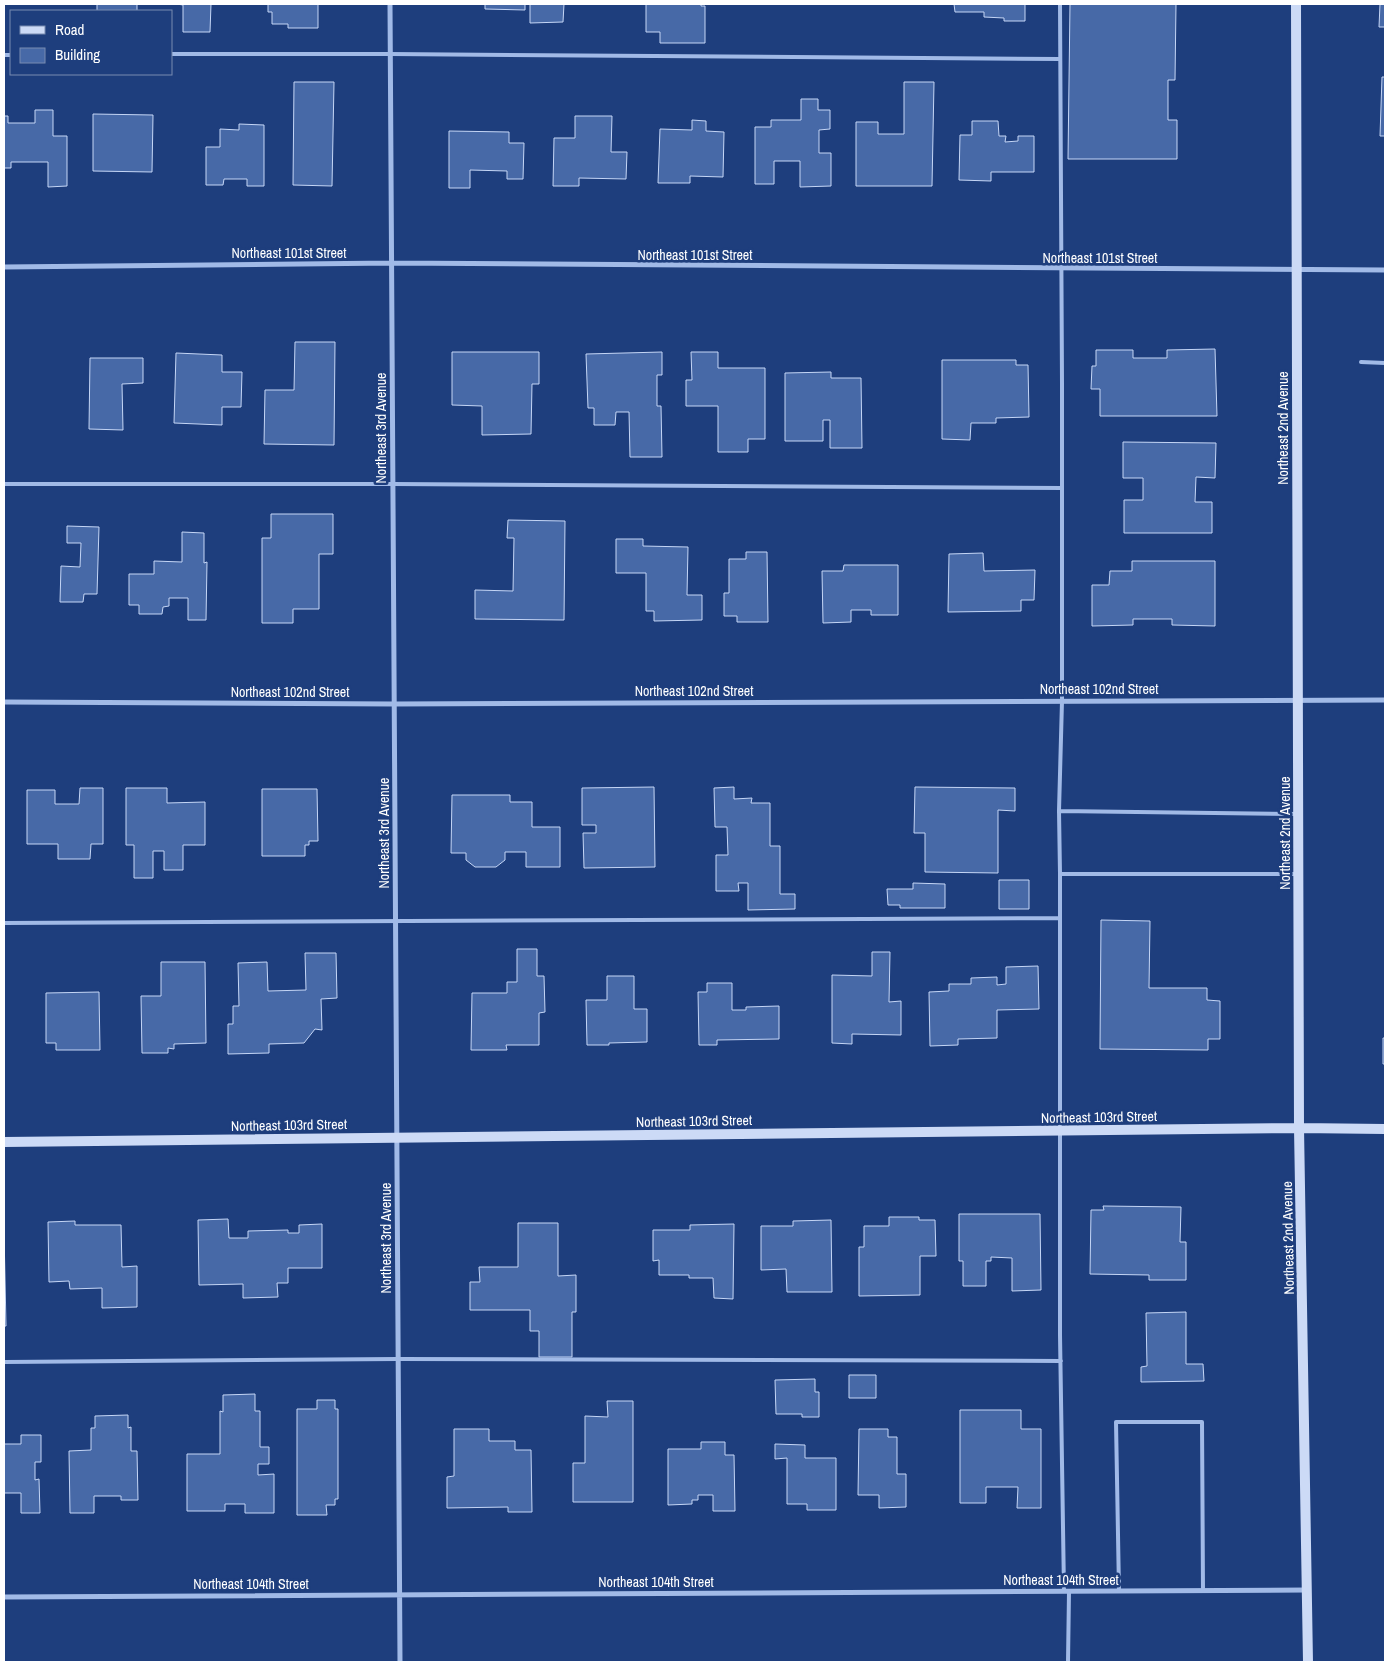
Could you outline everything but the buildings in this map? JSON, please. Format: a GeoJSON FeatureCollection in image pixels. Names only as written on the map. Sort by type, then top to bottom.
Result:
{"type":"FeatureCollection","features":[{"type":"Feature","properties":{"kind":"main road","name":"Northeast 2nd Avenue"},"geometry":{"type":"LineString","coordinates":[[1296,4],[1298,874],[1308,1662]]}},
{"type":"Feature","properties":{"kind":"main road","name":"Northeast 103rd Street"},"geometry":{"type":"LineString","coordinates":[[4,1142],[1300,1128],[1385,1129]]}},
{"type":"Feature","properties":{"kind":"street","name":"Northeast 3rd Avenue"},"geometry":{"type":"LineString","coordinates":[[390,4],[400,1662]]}},
{"type":"Feature","properties":{"kind":"street","name":"Northeast 101st Street"},"geometry":{"type":"LineString","coordinates":[[4,267],[392,263],[1296,271],[1385,270]]}},
{"type":"Feature","properties":{"kind":"street","name":"Northeast 102nd Street"},"geometry":{"type":"LineString","coordinates":[[4,702],[394,704],[1385,700]]}},
{"type":"Feature","properties":{"kind":"street","name":"Northeast 104th Street"},"geometry":{"type":"LineString","coordinates":[[4,1597],[1308,1590]]}},
{"type":"Feature","properties":{"kind":"lane"},"geometry":{"type":"LineString","coordinates":[[1060,4],[1062,269],[1062,701],[1059,811],[1061,1361],[1068,1662]]}},
{"type":"Feature","properties":{"kind":"lane"},"geometry":{"type":"LineString","coordinates":[[172,54],[1060,59]]}},
{"type":"Feature","properties":{"kind":"lane"},"geometry":{"type":"LineString","coordinates":[[1361,362],[1385,363]]}},
{"type":"Feature","properties":{"kind":"lane"},"geometry":{"type":"LineString","coordinates":[[4,484],[1062,488]]}},
{"type":"Feature","properties":{"kind":"lane"},"geometry":{"type":"LineString","coordinates":[[1059,811],[1298,814]]}},
{"type":"Feature","properties":{"kind":"lane"},"geometry":{"type":"LineString","coordinates":[[1060,874],[1298,874]]}},
{"type":"Feature","properties":{"kind":"lane"},"geometry":{"type":"LineString","coordinates":[[4,923],[1060,918]]}},
{"type":"Feature","properties":{"kind":"lane"},"geometry":{"type":"LineString","coordinates":[[4,1362],[398,1359],[1061,1361]]}},
{"type":"Feature","properties":{"kind":"lane"},"geometry":{"type":"LineString","coordinates":[[1119,1591],[1116,1422],[1202,1422],[1202,1591]]}}]}
